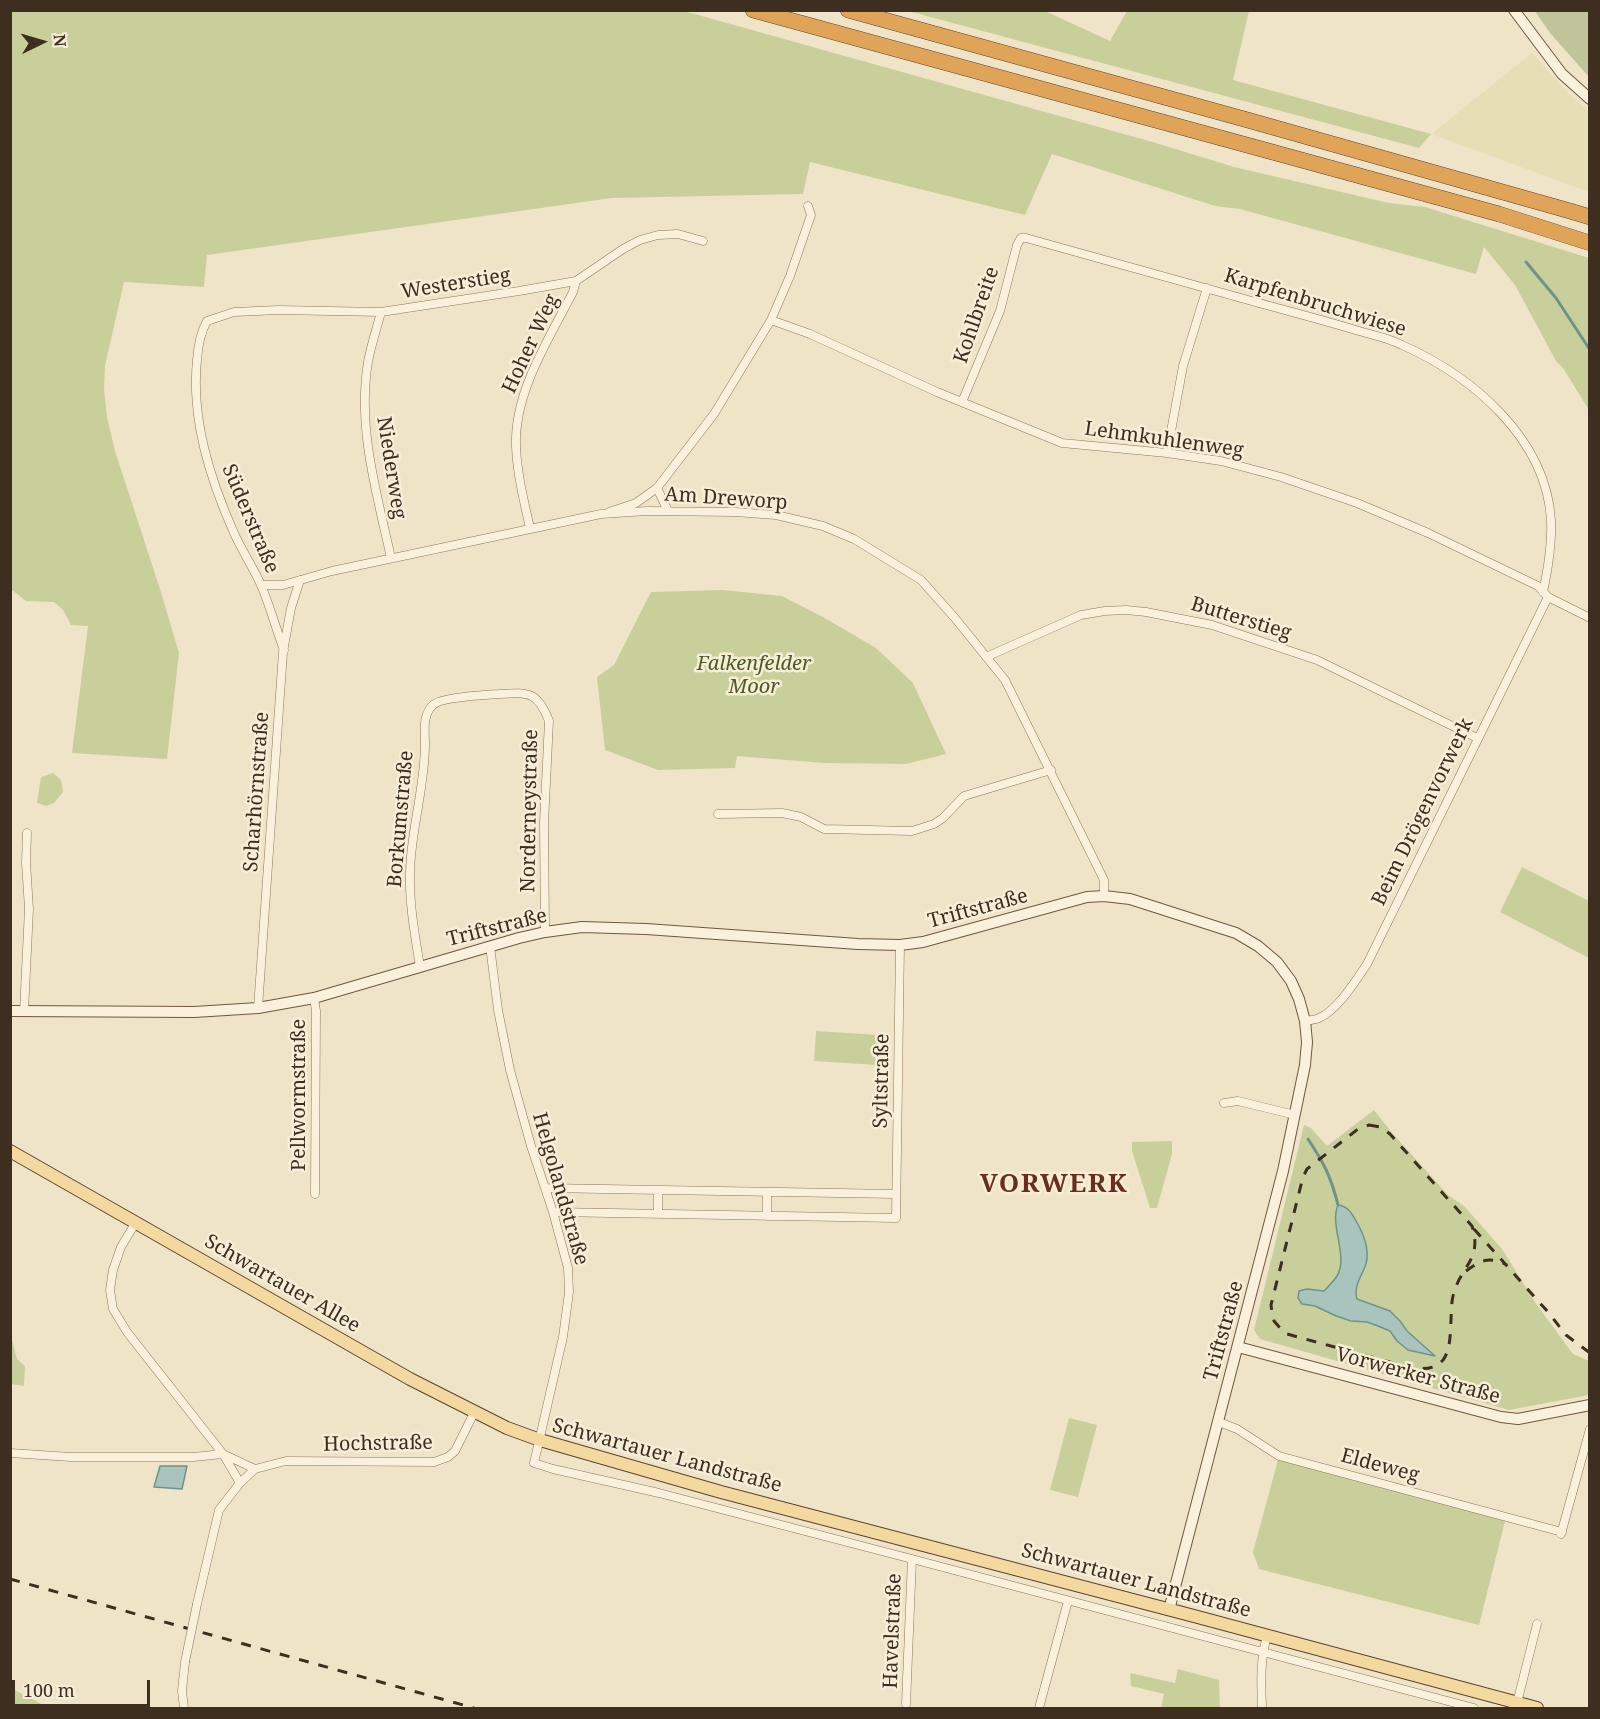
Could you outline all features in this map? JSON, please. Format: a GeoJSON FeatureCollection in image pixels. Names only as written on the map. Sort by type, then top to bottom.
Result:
{"type":"FeatureCollection","features":[{"type":"Feature","properties":{"kind":"highway"},"geometry":{"type":"LineString","coordinates":[[753,10],[1499,214],[1590,243]]}},
{"type":"Feature","properties":{"kind":"highway"},"geometry":{"type":"LineString","coordinates":[[848,10],[1590,217]]}},
{"type":"Feature","properties":{"kind":"main road","name":"Schwartauer Allee"},"geometry":{"type":"LineString","coordinates":[[10,1151],[410,1379],[507,1428],[540,1440]]}},
{"type":"Feature","properties":{"kind":"main road","name":"Schwartauer Landstraße"},"geometry":{"type":"LineString","coordinates":[[540,1440],[720,1492],[1537,1708]]}},
{"type":"Feature","properties":{"kind":"street"},"geometry":{"type":"LineString","coordinates":[[1514,10],[1562,74],[1590,99]]}},
{"type":"Feature","properties":{"kind":"street"},"geometry":{"type":"LineString","coordinates":[[601,514],[636,503],[657,488],[714,414],[771,320],[790,276],[811,215],[808,206]]}},
{"type":"Feature","properties":{"kind":"street","name":"Westerstieg"},"geometry":{"type":"LineString","coordinates":[[204,327],[207,321],[234,312],[279,310],[381,312],[519,291],[576,280],[640,240],[678,234],[703,241]]}},
{"type":"Feature","properties":{"kind":"street","name":"Karpfenbruchwiese"},"geometry":{"type":"LineString","coordinates":[[1021,238],[1207,288],[1401,344],[1445,368],[1479,392],[1502,414],[1521,438],[1542,478],[1551,519],[1545,595]]}},
{"type":"Feature","properties":{"kind":"street","name":"Kohlbreite"},"geometry":{"type":"LineString","coordinates":[[962,402],[1000,311],[1017,245],[1021,238]]}},
{"type":"Feature","properties":{"kind":"street","name":"Hoher Weg"},"geometry":{"type":"LineString","coordinates":[[530,528],[518,473],[517,422],[523,396],[573,292],[576,280]]}},
{"type":"Feature","properties":{"kind":"street"},"geometry":{"type":"LineString","coordinates":[[1167,453],[1183,366],[1207,288]]}},
{"type":"Feature","properties":{"kind":"street","name":"Niederweg"},"geometry":{"type":"LineString","coordinates":[[381,312],[368,360],[364,402],[368,452],[391,558]]}},
{"type":"Feature","properties":{"kind":"street","name":"Lehmkuhlenweg"},"geometry":{"type":"LineString","coordinates":[[771,320],[810,334],[962,402],[1062,443],[1167,453],[1221,461],[1281,477],[1357,503],[1428,533],[1538,586],[1545,595],[1590,618]]}},
{"type":"Feature","properties":{"kind":"street","name":"Süderstraße"},"geometry":{"type":"LineString","coordinates":[[204,327],[196,371],[196,400],[203,445],[215,486],[235,535],[261,585],[284,650]]}},
{"type":"Feature","properties":{"kind":"street"},"geometry":{"type":"LineString","coordinates":[[657,488],[668,511]]}},
{"type":"Feature","properties":{"kind":"street","name":"Am Dreworp"},"geometry":{"type":"LineString","coordinates":[[261,585],[283,585],[332,571],[601,514],[640,511],[735,512],[776,515],[823,526],[854,538],[921,580],[1005,680],[1104,880],[1104,896]]}},
{"type":"Feature","properties":{"kind":"street","name":"Scharhörnstraße"},"geometry":{"type":"LineString","coordinates":[[258,1008],[284,650],[291,608],[300,580]]}},
{"type":"Feature","properties":{"kind":"street","name":"Beim Drögenvorwerk"},"geometry":{"type":"LineString","coordinates":[[1305,1021],[1327,1014],[1343,998],[1367,964],[1545,595]]}},
{"type":"Feature","properties":{"kind":"street","name":"Butterstieg"},"geometry":{"type":"LineString","coordinates":[[986,657],[1081,615],[1126,610],[1146,612],[1212,626],[1317,660],[1477,738]]}},
{"type":"Feature","properties":{"kind":"street","name":"Norderneystraße"},"geometry":{"type":"LineString","coordinates":[[429,710],[441,701],[514,693],[526,694],[535,698],[544,710],[549,721],[544,823],[545,932]]}},
{"type":"Feature","properties":{"kind":"street","name":"Borkumstraße"},"geometry":{"type":"LineString","coordinates":[[420,967],[413,922],[410,871],[411,847],[425,754],[425,720],[429,710]]}},
{"type":"Feature","properties":{"kind":"street"},"geometry":{"type":"LineString","coordinates":[[718,814],[782,813],[801,818],[824,829],[912,831],[934,824],[943,818],[964,796],[1051,770]]}},
{"type":"Feature","properties":{"kind":"street"},"geometry":{"type":"LineString","coordinates":[[24,1011],[29,909],[27,833]]}},
{"type":"Feature","properties":{"kind":"street","name":"Triftstraße"},"geometry":{"type":"LineString","coordinates":[[10,1011],[194,1012],[258,1008],[314,998],[545,932],[582,927],[900,945],[922,942],[1087,897],[1104,896],[1130,899],[1236,933],[1258,946],[1277,962],[1291,981],[1305,1021],[1307,1042],[1305,1065],[1264,1249],[1169,1610]]}},
{"type":"Feature","properties":{"kind":"street","name":"Syltstraße"},"geometry":{"type":"LineString","coordinates":[[767,1216],[896,1218],[900,945]]}},
{"type":"Feature","properties":{"kind":"street","name":"Helgolandstraße"},"geometry":{"type":"LineString","coordinates":[[490,946],[498,1010],[510,1070],[568,1268],[569,1292],[563,1337],[540,1440]]}},
{"type":"Feature","properties":{"kind":"street","name":"Pellwormstraße"},"geometry":{"type":"LineString","coordinates":[[314,998],[316,1011],[315,1194]]}},
{"type":"Feature","properties":{"kind":"street"},"geometry":{"type":"LineString","coordinates":[[1224,1103],[1238,1101],[1295,1115]]}},
{"type":"Feature","properties":{"kind":"street"},"geometry":{"type":"LineString","coordinates":[[545,1188],[896,1194]]}},
{"type":"Feature","properties":{"kind":"street"},"geometry":{"type":"LineString","coordinates":[[658,1190],[658,1214]]}},
{"type":"Feature","properties":{"kind":"street"},"geometry":{"type":"LineString","coordinates":[[553,1212],[767,1216],[767,1192]]}},
{"type":"Feature","properties":{"kind":"street"},"geometry":{"type":"LineString","coordinates":[[136,1222],[121,1247],[113,1270],[110,1290],[113,1309],[127,1332],[223,1454],[240,1483]]}},
{"type":"Feature","properties":{"kind":"street","name":"Vorwerker Straße"},"geometry":{"type":"LineString","coordinates":[[1238,1347],[1501,1417],[1518,1419],[1590,1405]]}},
{"type":"Feature","properties":{"kind":"street","name":"Hochstraße"},"geometry":{"type":"LineString","coordinates":[[184,1708],[182,1690],[185,1662],[203,1573],[219,1510],[240,1483],[255,1469],[286,1461],[434,1462],[448,1457],[455,1451],[475,1411]]}},
{"type":"Feature","properties":{"kind":"street","name":"Eldeweg"},"geometry":{"type":"LineString","coordinates":[[1218,1422],[1237,1429],[1279,1456],[1540,1526],[1561,1534],[1590,1429]]}},
{"type":"Feature","properties":{"kind":"street","name":"Schwartauer Landstraße"},"geometry":{"type":"LineString","coordinates":[[540,1440],[534,1462],[553,1469],[659,1493],[1474,1708]]}},
{"type":"Feature","properties":{"kind":"street"},"geometry":{"type":"LineString","coordinates":[[10,1453],[71,1457],[193,1457],[223,1454],[255,1469]]}},
{"type":"Feature","properties":{"kind":"street","name":"Havelstraße"},"geometry":{"type":"LineString","coordinates":[[906,1704],[912,1559]]}},
{"type":"Feature","properties":{"kind":"street"},"geometry":{"type":"LineString","coordinates":[[1039,1708],[1068,1601]]}},
{"type":"Feature","properties":{"kind":"street"},"geometry":{"type":"LineString","coordinates":[[1517,1703],[1537,1624]]}},
{"type":"Feature","properties":{"kind":"street"},"geometry":{"type":"LineString","coordinates":[[1262,1708],[1262,1652],[1267,1636]]}},
{"type":"Feature","properties":{"kind":"street"},"geometry":{"type":"LineString","coordinates":[[182,1690],[191,1708]]}},
{"type":"Feature","properties":{"kind":"shaded area"},"geometry":{"type":"Polygon","coordinates":[[[1532,53],[1570,95],[1589,112],[1589,192],[1431,134],[1532,53]]]}},
{"type":"Feature","properties":{"kind":"green space"},"geometry":{"type":"Polygon","coordinates":[[[10,11],[684,11],[1156,143],[1234,167],[1389,203],[1425,207],[1589,258],[1589,410],[1563,368],[1556,361],[1515,285],[1484,247],[1476,274],[1240,209],[1215,206],[1052,154],[1025,215],[810,162],[803,194],[612,198],[207,255],[204,287],[124,282],[105,366],[104,389],[107,417],[115,451],[179,653],[167,759],[72,753],[88,626],[71,625],[63,610],[54,602],[26,601],[12,590],[10,567],[10,11]]]}},
{"type":"Feature","properties":{"kind":"green space"},"geometry":{"type":"Polygon","coordinates":[[[908,11],[1045,11],[1110,41],[1127,11],[1249,11],[1233,80],[1431,134],[1419,148],[908,11]]]}},
{"type":"Feature","properties":{"kind":"green space"},"geometry":{"type":"Polygon","coordinates":[[[1535,11],[1589,11],[1589,77],[1550,33],[1535,11]]]}},
{"type":"Feature","properties":{"kind":"green space","name":"Falkenfelder Moor"},"geometry":{"type":"Polygon","coordinates":[[[722,590],[782,596],[876,648],[913,683],[946,754],[906,764],[824,763],[737,756],[735,768],[658,770],[605,750],[597,677],[614,665],[651,592],[722,590]]]}},
{"type":"Feature","properties":{"kind":"green space"},"geometry":{"type":"Polygon","coordinates":[[[53,773],[61,780],[63,792],[54,803],[46,806],[37,803],[41,777],[53,773]]]}},
{"type":"Feature","properties":{"kind":"green space"},"geometry":{"type":"Polygon","coordinates":[[[1522,867],[1589,901],[1589,958],[1500,912],[1522,867]]]}},
{"type":"Feature","properties":{"kind":"green space"},"geometry":{"type":"Polygon","coordinates":[[[816,1031],[879,1035],[877,1065],[814,1061],[816,1031]]]}},
{"type":"Feature","properties":{"kind":"green space"},"geometry":{"type":"Polygon","coordinates":[[[1374,1110],[1448,1195],[1465,1207],[1502,1249],[1537,1305],[1573,1354],[1589,1361],[1589,1395],[1509,1410],[1260,1339],[1254,1330],[1304,1125],[1311,1128],[1327,1146],[1374,1110]]]}},
{"type":"Feature","properties":{"kind":"green space"},"geometry":{"type":"Polygon","coordinates":[[[1172,1141],[1172,1154],[1157,1208],[1150,1208],[1132,1151],[1132,1142],[1172,1141]]]}},
{"type":"Feature","properties":{"kind":"green space"},"geometry":{"type":"Polygon","coordinates":[[[10,1332],[17,1359],[25,1366],[24,1386],[11,1384],[10,1332]]]}},
{"type":"Feature","properties":{"kind":"green space"},"geometry":{"type":"Polygon","coordinates":[[[1069,1418],[1097,1425],[1078,1497],[1050,1490],[1069,1418]]]}},
{"type":"Feature","properties":{"kind":"green space"},"geometry":{"type":"Polygon","coordinates":[[[1279,1456],[1506,1517],[1479,1625],[1259,1569],[1253,1552],[1279,1456]]]}},
{"type":"Feature","properties":{"kind":"green space"},"geometry":{"type":"Polygon","coordinates":[[[1178,1669],[1219,1680],[1220,1708],[1161,1708],[1164,1694],[1131,1686],[1130,1673],[1175,1683],[1178,1669]]]}},
{"type":"Feature","properties":{"kind":"green space"},"geometry":{"type":"Polygon","coordinates":[[[11,1688],[49,1708],[11,1708],[11,1688]]]}},
{"type":"Feature","properties":{"kind":"water"},"geometry":{"type":"Polygon","coordinates":[[[1338,1205],[1346,1208],[1352,1214],[1365,1241],[1367,1258],[1357,1285],[1357,1299],[1390,1311],[1407,1331],[1435,1356],[1408,1350],[1390,1331],[1367,1322],[1351,1321],[1336,1316],[1315,1306],[1302,1304],[1298,1298],[1299,1291],[1307,1289],[1324,1291],[1337,1276],[1341,1259],[1336,1222],[1338,1205]]]}},
{"type":"Feature","properties":{"kind":"water"},"geometry":{"type":"Polygon","coordinates":[[[160,1466],[187,1466],[182,1489],[154,1487],[160,1466]]]}},
{"type":"Feature","properties":{"kind":"waterway"},"geometry":{"type":"LineString","coordinates":[[1526,262],[1556,298],[1590,350]]}},
{"type":"Feature","properties":{"kind":"waterway"},"geometry":{"type":"LineString","coordinates":[[1308,1139],[1326,1170],[1338,1205]]}},
{"type":"Feature","properties":{"kind":"railway"},"geometry":{"type":"LineString","coordinates":[[1369,1125],[1380,1127],[1390,1134],[1472,1226],[1475,1247],[1453,1296],[1449,1346],[1443,1360],[1431,1368],[1408,1367],[1287,1334],[1274,1321],[1271,1305],[1303,1177],[1307,1169],[1358,1129],[1369,1125]]}},
{"type":"Feature","properties":{"kind":"railway"},"geometry":{"type":"LineString","coordinates":[[1474,1229],[1566,1335],[1590,1353]]}},
{"type":"Feature","properties":{"kind":"railway"},"geometry":{"type":"LineString","coordinates":[[1466,1271],[1485,1260],[1507,1265]]}},
{"type":"Feature","properties":{"kind":"railway"},"geometry":{"type":"LineString","coordinates":[[10,1579],[474,1708]]}},
{"type":"Feature","properties":{"kind":"district","name":"VORWERK"},"geometry":{"type":"Point","coordinates":[1054,1185]}}]}
